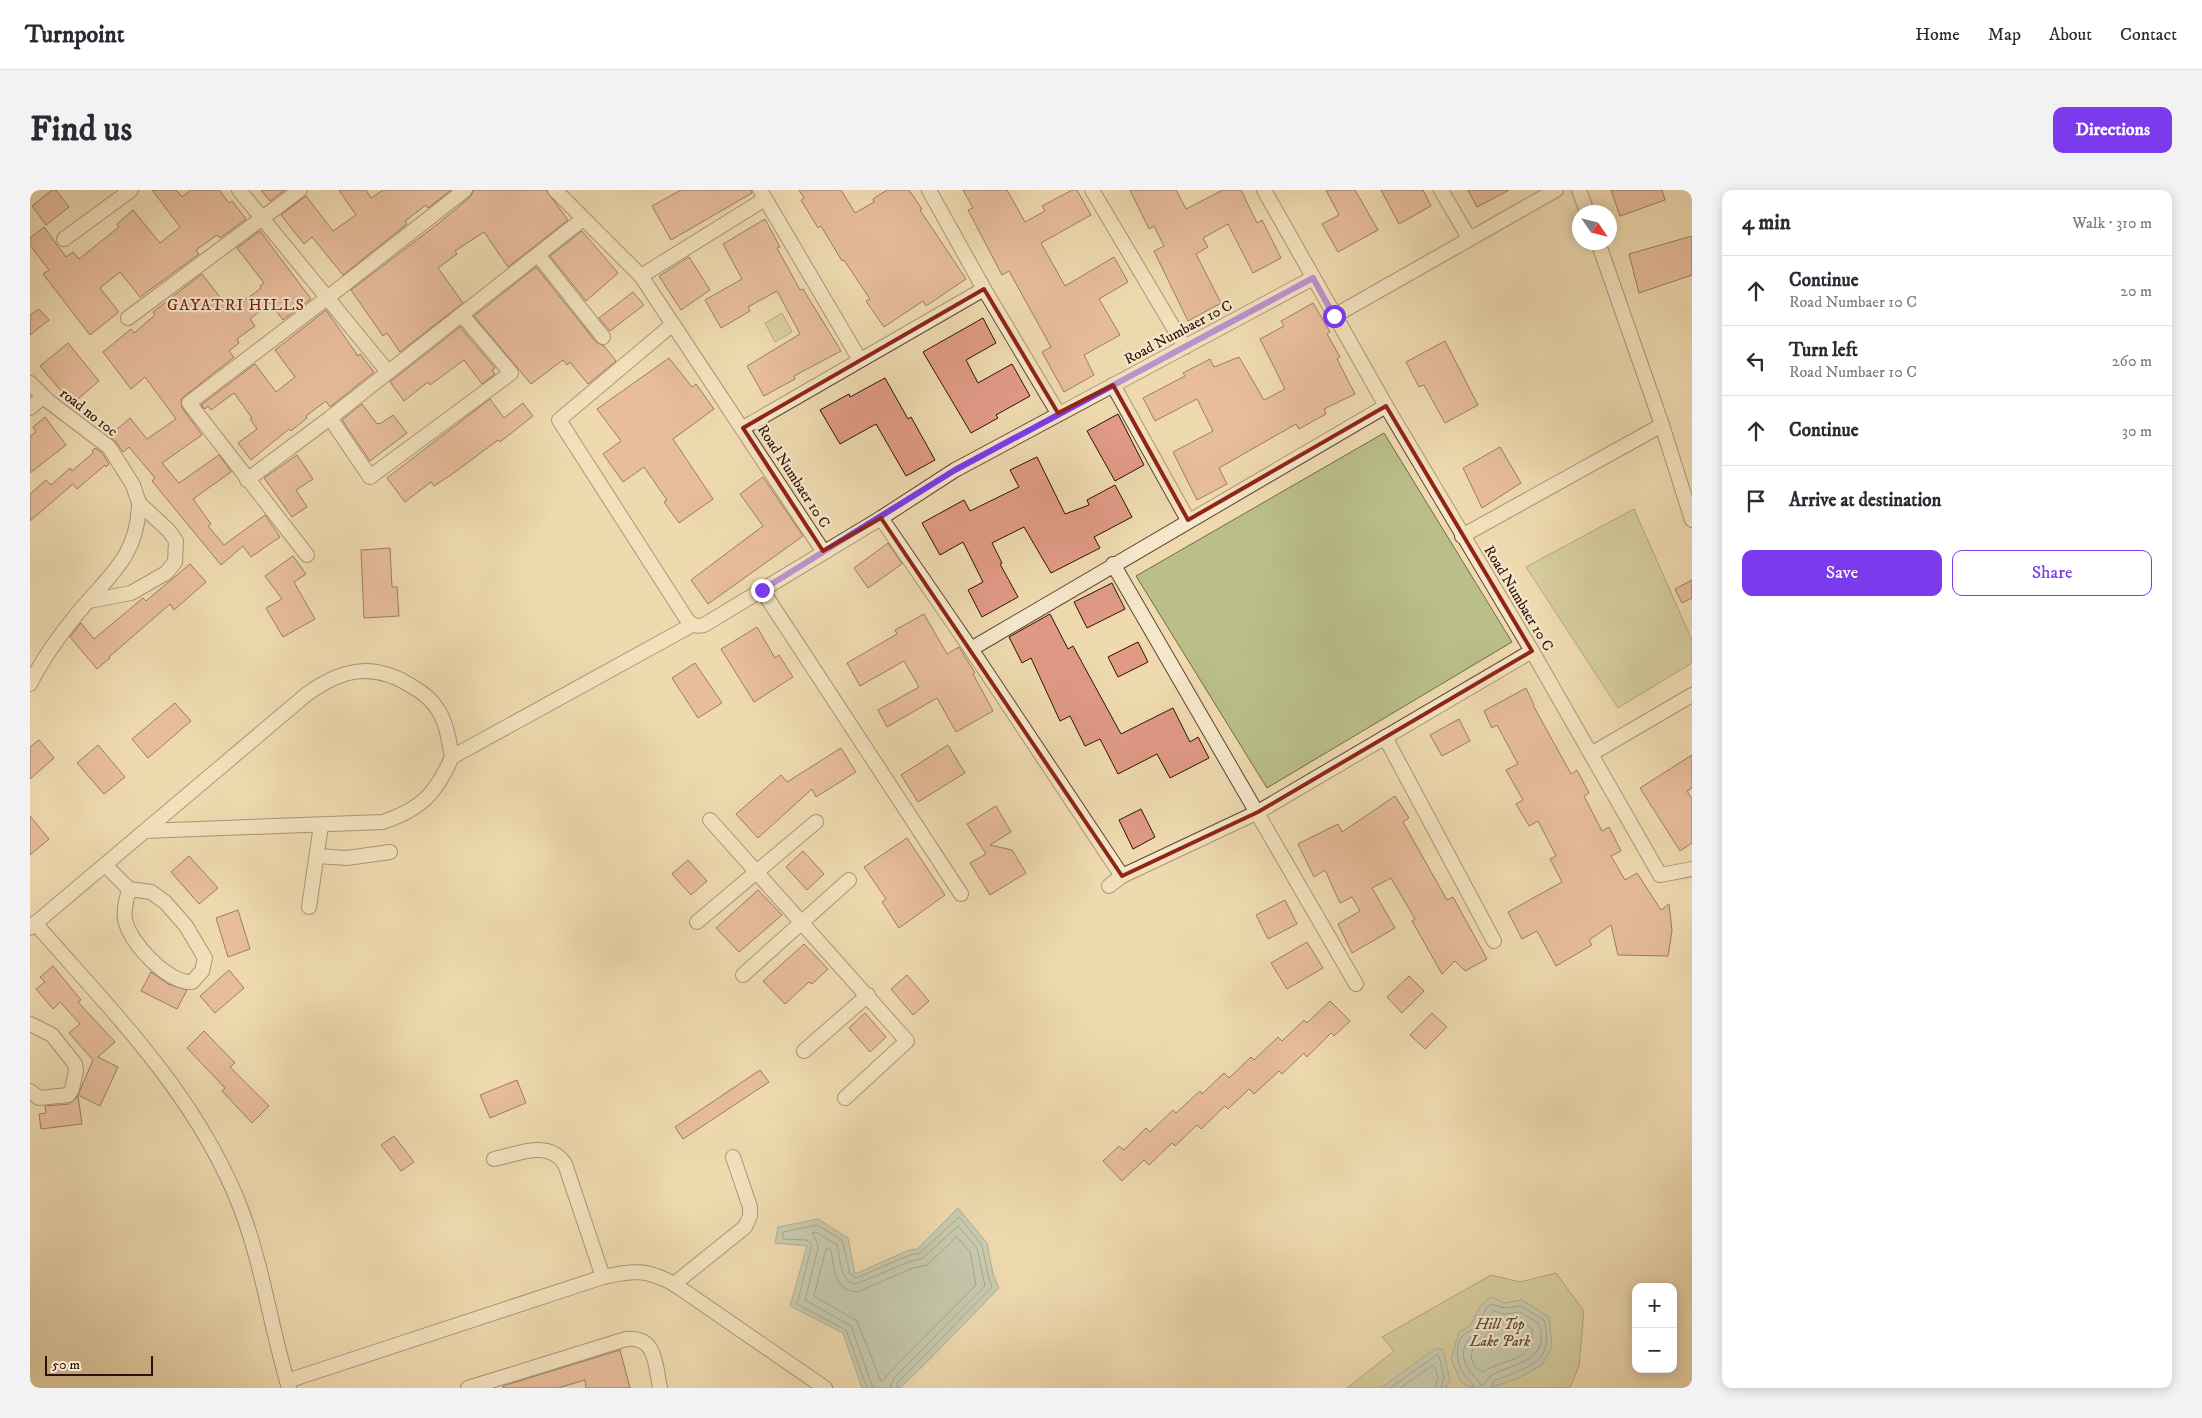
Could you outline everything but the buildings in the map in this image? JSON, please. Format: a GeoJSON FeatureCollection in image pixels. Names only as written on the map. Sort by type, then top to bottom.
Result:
{"type":"FeatureCollection","features":[{"type":"Feature","properties":{"kind":"street"},"geometry":{"type":"LineString","coordinates":[[64,239],[130,190]]}},
{"type":"Feature","properties":{"kind":"street"},"geometry":{"type":"LineString","coordinates":[[239,190],[388,372]]}},
{"type":"Feature","properties":{"kind":"street"},"geometry":{"type":"LineString","coordinates":[[128,318],[300,190]]}},
{"type":"Feature","properties":{"kind":"street"},"geometry":{"type":"LineString","coordinates":[[307,555],[189,403],[465,190]]}},
{"type":"Feature","properties":{"kind":"street","name":"Road Numbaer 10 C"},"geometry":{"type":"LineString","coordinates":[[555,190],[641,276],[823,551],[881,518],[955,470],[1058,413],[1313,278],[1462,536],[1532,651],[1660,875],[1692,869]]}},
{"type":"Feature","properties":{"kind":"street"},"geometry":{"type":"LineString","coordinates":[[929,190],[984,289],[1058,413]]}},
{"type":"Feature","properties":{"kind":"street"},"geometry":{"type":"LineString","coordinates":[[1092,190],[1185,347]]}},
{"type":"Feature","properties":{"kind":"street"},"geometry":{"type":"LineString","coordinates":[[1264,190],[1313,278]]}},
{"type":"Feature","properties":{"kind":"street"},"geometry":{"type":"LineString","coordinates":[[1441,190],[1468,238]]}},
{"type":"Feature","properties":{"kind":"street"},"geometry":{"type":"LineString","coordinates":[[1334,316],[1468,238],[1556,190]]}},
{"type":"Feature","properties":{"kind":"street"},"geometry":{"type":"LineString","coordinates":[[1579,190],[1584,205]]}},
{"type":"Feature","properties":{"kind":"street"},"geometry":{"type":"LineString","coordinates":[[641,276],[763,194],[860,360]]}},
{"type":"Feature","properties":{"kind":"street"},"geometry":{"type":"LineString","coordinates":[[247,480],[330,418],[583,219]]}},
{"type":"Feature","properties":{"kind":"street"},"geometry":{"type":"LineString","coordinates":[[1601,250],[1662,425],[1692,520]]}},
{"type":"Feature","properties":{"kind":"street"},"geometry":{"type":"LineString","coordinates":[[538,255],[603,337]]}},
{"type":"Feature","properties":{"kind":"street"},"geometry":{"type":"LineString","coordinates":[[743,428],[984,289]]}},
{"type":"Feature","properties":{"kind":"street"},"geometry":{"type":"LineString","coordinates":[[330,418],[370,478],[511,373],[462,315]]}},
{"type":"Feature","properties":{"kind":"street"},"geometry":{"type":"LineString","coordinates":[[672,324],[559,420],[692,625]]}},
{"type":"Feature","properties":{"kind":"street","name":"road no 10c"},"geometry":{"type":"LineString","coordinates":[[30,384],[43,397],[109,447],[133,485],[139,503],[169,531],[176,541],[175,562],[166,573],[131,593],[89,601]]}},
{"type":"Feature","properties":{"kind":"street"},"geometry":{"type":"LineString","coordinates":[[1113,384],[1188,520]]}},
{"type":"Feature","properties":{"kind":"street"},"geometry":{"type":"LineString","coordinates":[[30,408],[43,397]]}},
{"type":"Feature","properties":{"kind":"street"},"geometry":{"type":"LineString","coordinates":[[972,649],[1113,564],[1386,406]]}},
{"type":"Feature","properties":{"kind":"street"},"geometry":{"type":"LineString","coordinates":[[1462,536],[1662,425]]}},
{"type":"Feature","properties":{"kind":"street"},"geometry":{"type":"LineString","coordinates":[[30,684],[48,652],[127,554],[138,523],[139,503]]}},
{"type":"Feature","properties":{"kind":"street"},"geometry":{"type":"LineString","coordinates":[[881,518],[972,649],[1122,876]]}},
{"type":"Feature","properties":{"kind":"street"},"geometry":{"type":"LineString","coordinates":[[145,831],[383,822],[402,815],[417,807],[434,791],[452,757],[692,625],[704,625],[823,551]]}},
{"type":"Feature","properties":{"kind":"street"},"geometry":{"type":"LineString","coordinates":[[1113,564],[1356,984]]}},
{"type":"Feature","properties":{"kind":"street"},"geometry":{"type":"LineString","coordinates":[[762,590],[961,894]]}},
{"type":"Feature","properties":{"kind":"street"},"geometry":{"type":"LineString","coordinates":[[1109,886],[1122,876],[1258,812],[1532,651]]}},
{"type":"Feature","properties":{"kind":"street"},"geometry":{"type":"LineString","coordinates":[[452,757],[445,723],[437,708],[422,692],[398,677],[375,671],[352,672],[326,680],[32,926],[167,1075],[216,1153],[247,1226],[288,1384],[603,1277],[641,1271],[650,1272],[674,1284],[825,1388]]}},
{"type":"Feature","properties":{"kind":"street"},"geometry":{"type":"LineString","coordinates":[[1591,754],[1692,695]]}},
{"type":"Feature","properties":{"kind":"street"},"geometry":{"type":"LineString","coordinates":[[1385,737],[1494,941]]}},
{"type":"Feature","properties":{"kind":"street"},"geometry":{"type":"LineString","coordinates":[[710,820],[907,1041],[845,1098]]}},
{"type":"Feature","properties":{"kind":"street"},"geometry":{"type":"LineString","coordinates":[[697,922],[816,822]]}},
{"type":"Feature","properties":{"kind":"street"},"geometry":{"type":"LineString","coordinates":[[309,906],[322,825]]}},
{"type":"Feature","properties":{"kind":"street"},"geometry":{"type":"LineString","coordinates":[[317,856],[347,858],[390,852]]}},
{"type":"Feature","properties":{"kind":"street"},"geometry":{"type":"LineString","coordinates":[[105,865],[129,889],[151,892],[160,897],[186,926],[205,958],[202,970],[192,982],[182,981],[162,970],[131,936],[124,918],[129,889]]}},
{"type":"Feature","properties":{"kind":"street"},"geometry":{"type":"LineString","coordinates":[[743,975],[849,880]]}},
{"type":"Feature","properties":{"kind":"street"},"geometry":{"type":"LineString","coordinates":[[804,1051],[868,996]]}},
{"type":"Feature","properties":{"kind":"street"},"geometry":{"type":"LineString","coordinates":[[30,1024],[56,1039],[75,1064],[76,1071],[72,1089],[68,1095],[39,1098],[30,1091]]}},
{"type":"Feature","properties":{"kind":"street"},"geometry":{"type":"LineString","coordinates":[[494,1160],[538,1149],[547,1150],[559,1155],[564,1164],[603,1277]]}},
{"type":"Feature","properties":{"kind":"street"},"geometry":{"type":"LineString","coordinates":[[674,1284],[745,1227],[750,1216],[749,1198],[733,1157]]}},
{"type":"Feature","properties":{"kind":"street"},"geometry":{"type":"LineString","coordinates":[[468,1388],[634,1338],[642,1340],[652,1352],[660,1388]]}},
{"type":"Feature","properties":{"kind":"highlighted area"},"geometry":{"type":"Polygon","coordinates":[[[984,289],[1058,413],[1113,385],[1188,520],[1386,406],[1532,651],[1258,812],[1122,876],[881,518],[823,551],[743,428],[984,289]]]}},
{"type":"Feature","properties":{"kind":"green space"},"geometry":{"type":"Polygon","coordinates":[[[782,313],[792,332],[775,342],[765,323],[782,313]]]}},
{"type":"Feature","properties":{"kind":"green space"},"geometry":{"type":"Polygon","coordinates":[[[1384,433],[1512,642],[1267,788],[1136,576],[1384,433]]]}},
{"type":"Feature","properties":{"kind":"green space"},"geometry":{"type":"Polygon","coordinates":[[[1634,509],[1692,640],[1692,663],[1618,708],[1526,567],[1634,509]]]}},
{"type":"Feature","properties":{"kind":"green space","name":"Hill Top Lake Park"},"geometry":{"type":"Polygon","coordinates":[[[1556,1273],[1584,1311],[1579,1366],[1570,1388],[1347,1388],[1394,1351],[1382,1337],[1491,1275],[1520,1282],[1556,1273]]]}},
{"type":"Feature","properties":{"kind":"water"},"geometry":{"type":"Polygon","coordinates":[[[958,1208],[987,1243],[993,1274],[999,1288],[900,1388],[862,1388],[843,1333],[790,1306],[807,1246],[775,1243],[778,1227],[818,1219],[848,1238],[855,1274],[909,1250],[917,1249],[958,1208]]]}},
{"type":"Feature","properties":{"kind":"water"},"geometry":{"type":"Polygon","coordinates":[[[1492,1297],[1504,1303],[1522,1300],[1549,1317],[1552,1347],[1542,1365],[1518,1378],[1491,1388],[1473,1388],[1461,1382],[1451,1359],[1459,1332],[1469,1326],[1482,1304],[1492,1297]]]}},
{"type":"Feature","properties":{"kind":"water"},"geometry":{"type":"Polygon","coordinates":[[[1435,1349],[1443,1349],[1450,1380],[1445,1388],[1381,1388],[1435,1349]]]}},
{"type":"Feature","properties":{"kind":"district","name":"GAYATRI HILLS"},"geometry":{"type":"Point","coordinates":[236,304]}},
{"type":"Feature","properties":{"kind":"route"},"geometry":{"type":"LineString","coordinates":[[762,590],[823,551],[881,518],[955,470],[1058,413],[1313,278],[1334,316]]}}]}
